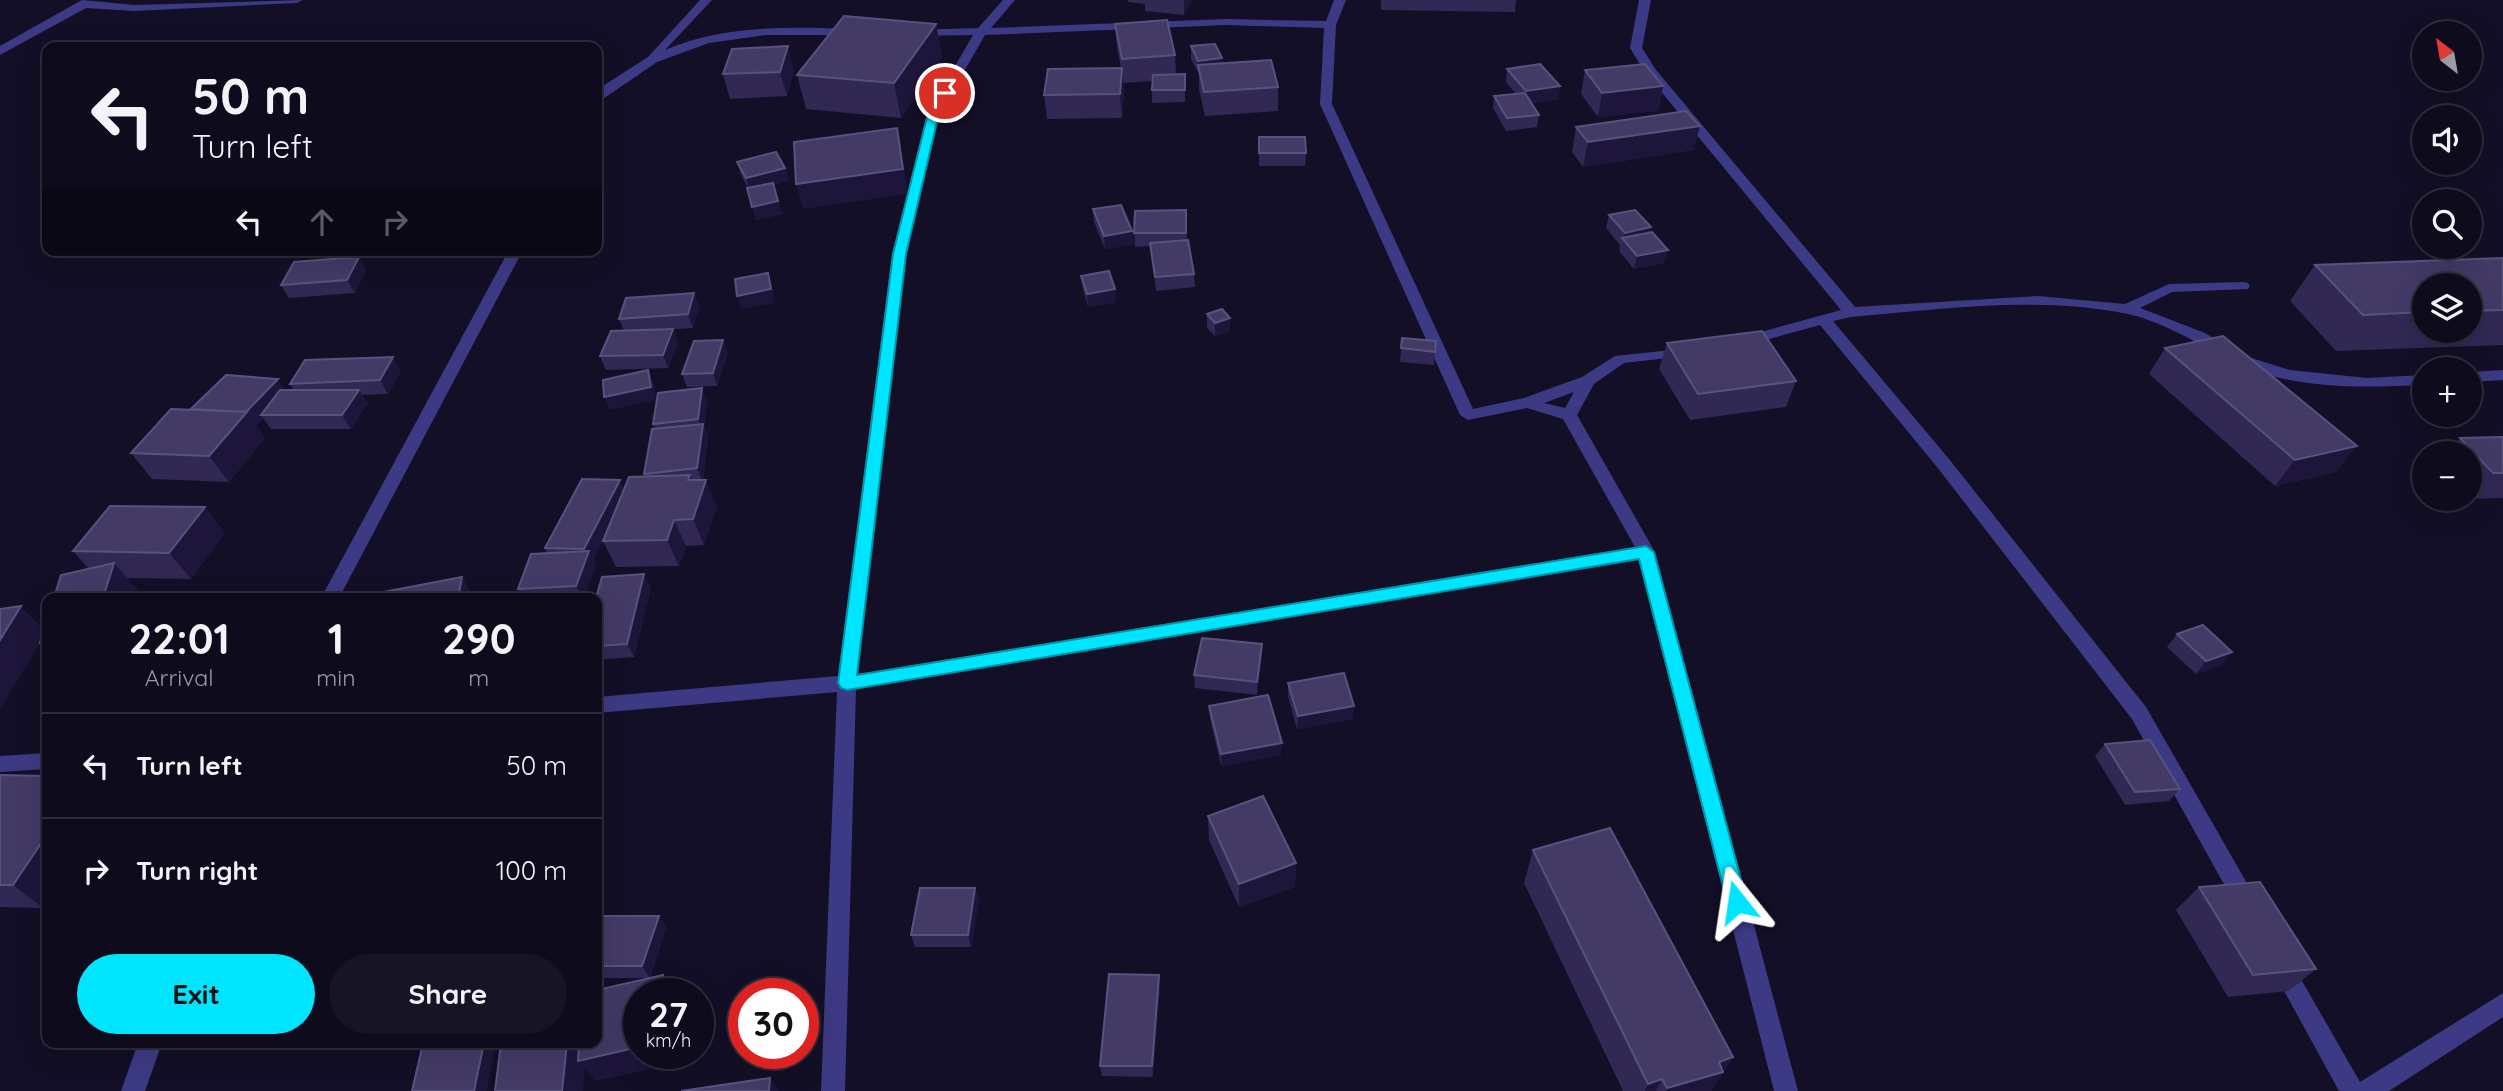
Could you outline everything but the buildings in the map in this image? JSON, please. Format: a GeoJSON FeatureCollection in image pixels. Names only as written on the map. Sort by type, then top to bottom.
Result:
{"type":"FeatureCollection","features":[{"type":"Feature","properties":{"kind":"street"},"geometry":{"type":"LineString","coordinates":[[0,51],[86,2],[134,8],[297,0]]}},
{"type":"Feature","properties":{"kind":"street"},"geometry":{"type":"LineString","coordinates":[[602,95],[650,59],[706,0]]}},
{"type":"Feature","properties":{"kind":"street"},"geometry":{"type":"LineString","coordinates":[[833,1091],[847,683],[899,254],[934,113],[980,33],[1009,0]]}},
{"type":"Feature","properties":{"kind":"street"},"geometry":{"type":"LineString","coordinates":[[1340,0],[1330,25],[1326,104],[1468,415],[1527,403],[1588,381],[1620,359],[1701,349]]}},
{"type":"Feature","properties":{"kind":"street"},"geometry":{"type":"LineString","coordinates":[[1645,0],[1636,48],[1651,72],[1851,313]]}},
{"type":"Feature","properties":{"kind":"street"},"geometry":{"type":"LineString","coordinates":[[900,32],[980,33],[1268,21],[1330,25]]}},
{"type":"Feature","properties":{"kind":"street"},"geometry":{"type":"LineString","coordinates":[[650,59],[710,39],[767,30],[873,32]]}},
{"type":"Feature","properties":{"kind":"street"},"geometry":{"type":"LineString","coordinates":[[334,593],[513,256]]}},
{"type":"Feature","properties":{"kind":"street"},"geometry":{"type":"LineString","coordinates":[[2127,309],[2169,288],[2243,286]]}},
{"type":"Feature","properties":{"kind":"street"},"geometry":{"type":"LineString","coordinates":[[1726,345],[1851,313],[2038,300],[2127,309],[2200,336],[2237,358],[2289,375],[2367,383],[2412,381]]}},
{"type":"Feature","properties":{"kind":"street"},"geometry":{"type":"LineString","coordinates":[[1824,320],[1943,463],[2139,713],[2256,920]]}},
{"type":"Feature","properties":{"kind":"street"},"geometry":{"type":"LineString","coordinates":[[2482,376],[2503,375]]}},
{"type":"Feature","properties":{"kind":"street"},"geometry":{"type":"LineString","coordinates":[[1569,415],[1588,381]]}},
{"type":"Feature","properties":{"kind":"street"},"geometry":{"type":"LineString","coordinates":[[1527,403],[1569,415],[1646,552],[1786,1091]]}},
{"type":"Feature","properties":{"kind":"street"},"geometry":{"type":"LineString","coordinates":[[602,705],[847,683],[1646,552]]}},
{"type":"Feature","properties":{"kind":"street"},"geometry":{"type":"LineString","coordinates":[[0,764],[42,761]]}},
{"type":"Feature","properties":{"kind":"street"},"geometry":{"type":"LineString","coordinates":[[2269,945],[2352,1091]]}},
{"type":"Feature","properties":{"kind":"street"},"geometry":{"type":"LineString","coordinates":[[2367,1091],[2503,1004]]}},
{"type":"Feature","properties":{"kind":"street"},"geometry":{"type":"LineString","coordinates":[[133,1091],[148,1048]]}},
{"type":"Feature","properties":{"kind":"route"},"geometry":{"type":"LineString","coordinates":[[945,93],[934,113],[899,254],[847,683],[1646,552],[1737,902]]}}]}
